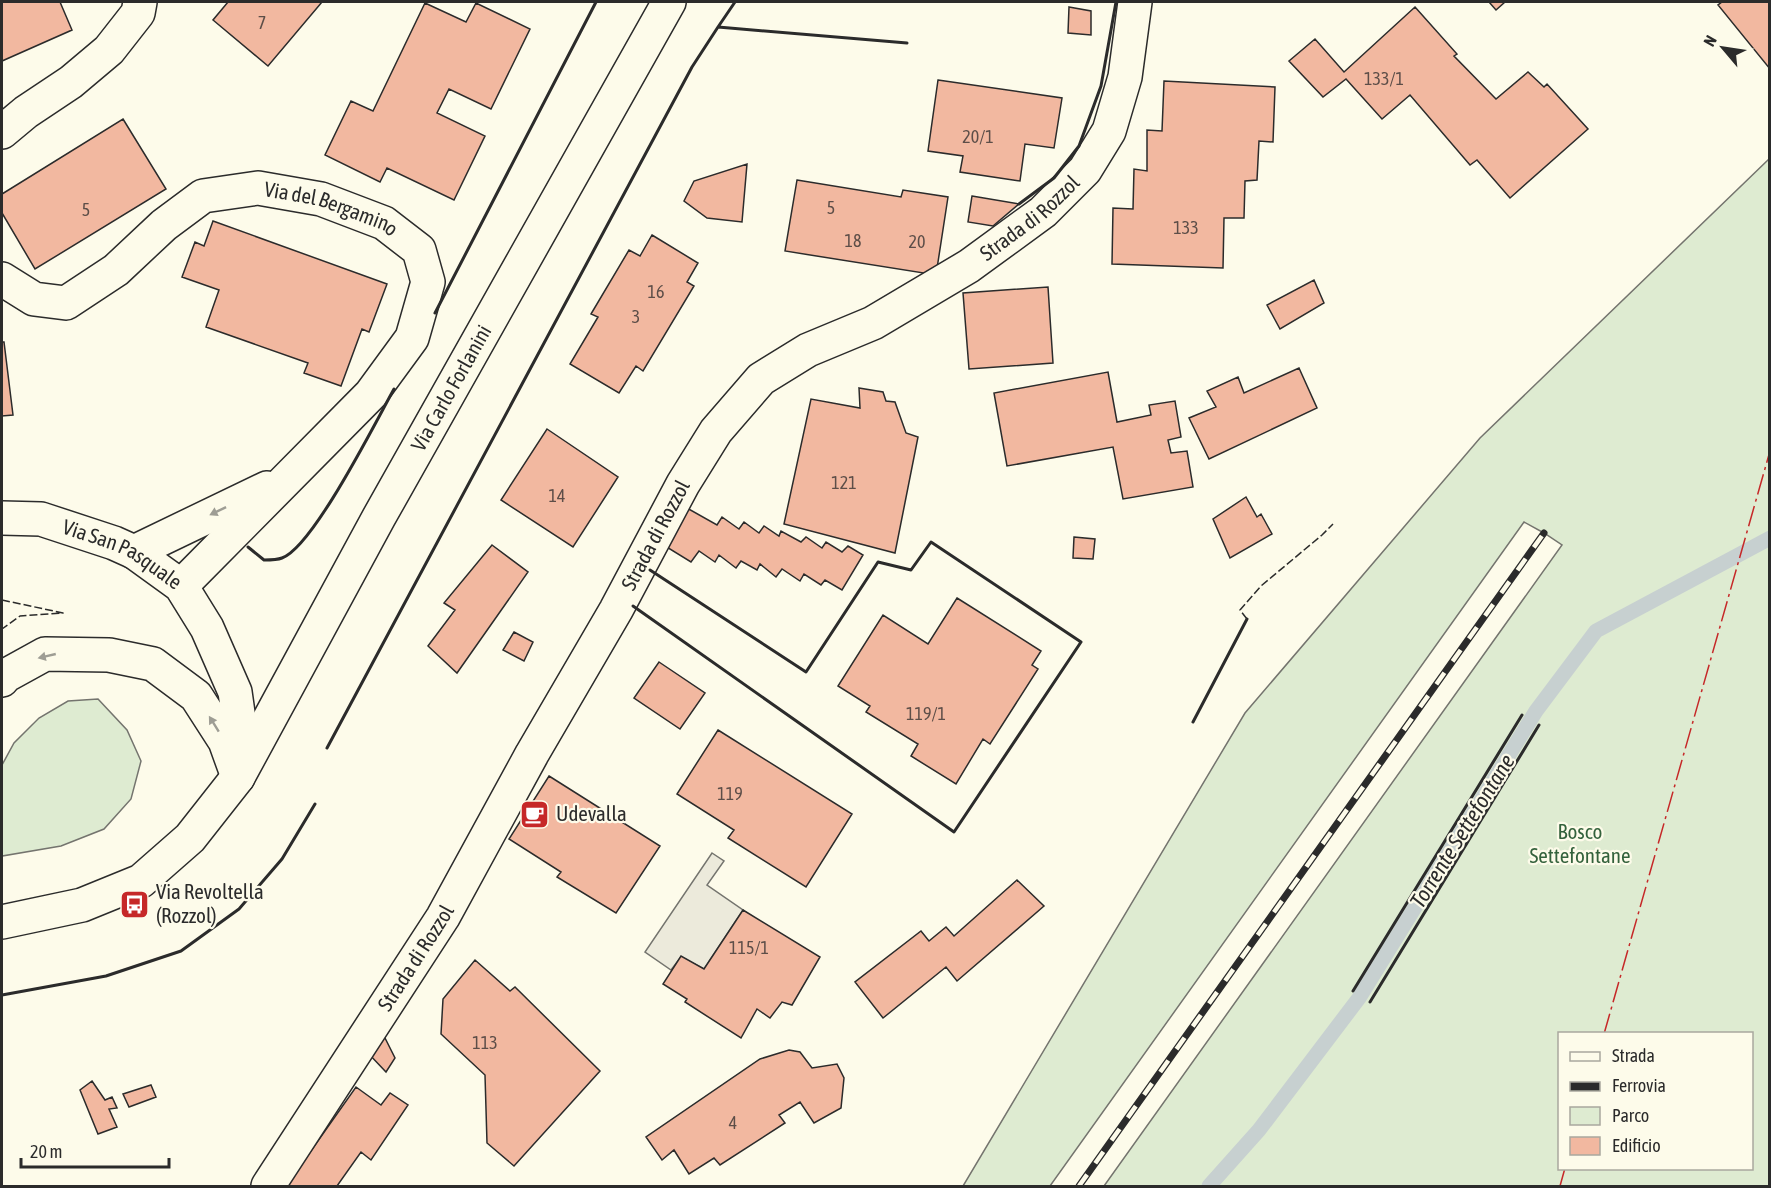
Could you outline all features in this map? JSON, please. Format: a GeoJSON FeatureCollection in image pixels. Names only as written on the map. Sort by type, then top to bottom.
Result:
{"type":"FeatureCollection","features":[{"type":"Feature","properties":{"kind":"street"},"geometry":{"type":"LineString","coordinates":[[2,132],[26,112],[71,82],[109,50],[138,13],[140,2]]}},
{"type":"Feature","properties":{"kind":"street","name":"Via Carlo Forlanini"},"geometry":{"type":"LineString","coordinates":[[2,922],[82,905],[141,880],[190,838],[238,777],[384,506],[669,2]]}},
{"type":"Feature","properties":{"kind":"street","name":"Strada di Rozzol"},"geometry":{"type":"LineString","coordinates":[[268,1186],[443,917],[619,604],[682,484],[716,431],[761,379],[808,350],[873,323],[969,266],[1044,212],[1085,170],[1109,131],[1125,76],[1135,2]]}},
{"type":"Feature","properties":{"kind":"street","name":"Via del Bergamino"},"geometry":{"type":"LineString","coordinates":[[2,279],[34,299],[66,303],[116,270],[164,225],[203,196],[258,188],[321,199],[384,223],[419,250],[428,282],[412,338],[371,394],[181,586]]}},
{"type":"Feature","properties":{"kind":"street","name":"Via del Bergamino"},"geometry":{"type":"LineString","coordinates":[[134,552],[290,477]]}},
{"type":"Feature","properties":{"kind":"street","name":"Via San Pasquale"},"geometry":{"type":"LineString","coordinates":[[2,518],[41,519],[114,543],[134,552],[181,586],[207,628],[235,692],[241,734],[238,777]]}},
{"type":"Feature","properties":{"kind":"street"},"geometry":{"type":"LineString","coordinates":[[2,680],[5,676],[45,654],[109,654],[153,664],[196,696],[225,741],[238,777]]}},
{"type":"Feature","properties":{"kind":"green space","name":"Bosco Settefontane"},"geometry":{"type":"Polygon","coordinates":[[[1769,159],[1769,1186],[1104,1186],[1562,545],[1524,522],[1050,1186],[963,1186],[1245,713],[1480,438],[1769,159]]]}},
{"type":"Feature","properties":{"kind":"green space"},"geometry":{"type":"Polygon","coordinates":[[[98,699],[127,730],[141,761],[131,799],[104,829],[61,846],[2,856],[2,765],[14,743],[39,718],[68,701],[98,699]]]}},
{"type":"Feature","properties":{"kind":"shaded area"},"geometry":{"type":"Polygon","coordinates":[[[712,853],[724,861],[707,885],[743,910],[704,969],[681,957],[671,970],[645,952],[712,853]]]}},
{"type":"Feature","properties":{"kind":"building"},"geometry":{"type":"Polygon","coordinates":[[[2,2],[60,2],[72,30],[2,61],[2,2]]]}},
{"type":"Feature","properties":{"kind":"building"},"geometry":{"type":"Polygon","coordinates":[[[228,2],[322,2],[268,66],[213,20],[228,2]]]}},
{"type":"Feature","properties":{"kind":"building"},"geometry":{"type":"Polygon","coordinates":[[[1489,2],[1505,2],[1496,10],[1489,2]]]}},
{"type":"Feature","properties":{"kind":"building"},"geometry":{"type":"Polygon","coordinates":[[[1722,2],[1770,2],[1770,69],[1718,5],[1722,2]]]}},
{"type":"Feature","properties":{"kind":"building"},"geometry":{"type":"Polygon","coordinates":[[[425,3],[466,22],[476,3],[530,29],[491,109],[449,89],[437,113],[485,136],[454,200],[387,168],[380,182],[325,155],[351,101],[373,111],[425,3]]]}},
{"type":"Feature","properties":{"kind":"building"},"geometry":{"type":"Polygon","coordinates":[[[1069,7],[1091,11],[1091,35],[1068,33],[1069,7]]]}},
{"type":"Feature","properties":{"kind":"building"},"geometry":{"type":"Polygon","coordinates":[[[1415,7],[1457,54],[1454,56],[1496,99],[1528,72],[1544,87],[1547,84],[1588,129],[1510,198],[1477,160],[1470,165],[1410,95],[1382,119],[1346,79],[1323,97],[1289,61],[1315,39],[1344,72],[1415,7]]]}},
{"type":"Feature","properties":{"kind":"building"},"geometry":{"type":"Polygon","coordinates":[[[938,80],[1062,98],[1054,148],[1025,144],[1020,181],[960,172],[963,156],[928,151],[938,80]]]}},
{"type":"Feature","properties":{"kind":"building"},"geometry":{"type":"Polygon","coordinates":[[[1164,81],[1275,87],[1273,142],[1259,141],[1257,180],[1245,181],[1244,218],[1224,218],[1223,268],[1112,264],[1113,208],[1133,209],[1134,169],[1147,171],[1147,130],[1162,131],[1164,81]]]}},
{"type":"Feature","properties":{"kind":"building"},"geometry":{"type":"Polygon","coordinates":[[[123,119],[166,189],[35,269],[2,213],[2,194],[123,119]]]}},
{"type":"Feature","properties":{"kind":"building"},"geometry":{"type":"Polygon","coordinates":[[[747,164],[742,222],[707,218],[684,201],[694,181],[747,164]]]}},
{"type":"Feature","properties":{"kind":"building"},"geometry":{"type":"Polygon","coordinates":[[[797,180],[901,197],[903,190],[948,197],[936,275],[785,251],[797,180]]]}},
{"type":"Feature","properties":{"kind":"building"},"geometry":{"type":"Polygon","coordinates":[[[972,196],[1019,204],[993,226],[968,222],[972,196]]]}},
{"type":"Feature","properties":{"kind":"building"},"geometry":{"type":"Polygon","coordinates":[[[213,221],[387,284],[369,332],[362,329],[341,386],[304,373],[308,363],[206,327],[219,290],[182,277],[195,242],[204,246],[213,221]]]}},
{"type":"Feature","properties":{"kind":"building"},"geometry":{"type":"Polygon","coordinates":[[[652,235],[698,263],[687,282],[694,286],[643,371],[636,366],[619,393],[570,364],[598,317],[591,314],[629,250],[640,256],[652,235]]]}},
{"type":"Feature","properties":{"kind":"building"},"geometry":{"type":"Polygon","coordinates":[[[1314,280],[1324,303],[1280,329],[1267,305],[1314,280]]]}},
{"type":"Feature","properties":{"kind":"building"},"geometry":{"type":"Polygon","coordinates":[[[1048,287],[1053,363],[969,369],[963,293],[1048,287]]]}},
{"type":"Feature","properties":{"kind":"building"},"geometry":{"type":"Polygon","coordinates":[[[2,342],[4,342],[13,415],[2,416],[2,342]]]}},
{"type":"Feature","properties":{"kind":"building"},"geometry":{"type":"Polygon","coordinates":[[[1299,368],[1317,408],[1209,459],[1189,418],[1216,407],[1207,391],[1238,377],[1244,393],[1299,368]]]}},
{"type":"Feature","properties":{"kind":"building"},"geometry":{"type":"Polygon","coordinates":[[[1108,372],[1117,422],[1151,415],[1149,405],[1175,401],[1181,437],[1168,440],[1171,453],[1187,451],[1193,487],[1123,499],[1113,447],[1007,466],[994,393],[1108,372]]]}},
{"type":"Feature","properties":{"kind":"building"},"geometry":{"type":"Polygon","coordinates":[[[859,388],[883,392],[886,401],[895,402],[906,433],[918,437],[895,553],[784,524],[811,399],[860,408],[859,388]]]}},
{"type":"Feature","properties":{"kind":"building"},"geometry":{"type":"Polygon","coordinates":[[[547,429],[618,477],[573,547],[501,500],[547,429]]]}},
{"type":"Feature","properties":{"kind":"building"},"geometry":{"type":"Polygon","coordinates":[[[1246,497],[1257,517],[1261,514],[1272,534],[1230,558],[1213,519],[1246,497]]]}},
{"type":"Feature","properties":{"kind":"building"},"geometry":{"type":"Polygon","coordinates":[[[687,508],[717,525],[722,517],[739,529],[744,522],[759,533],[764,526],[779,536],[781,531],[801,542],[806,537],[822,548],[826,542],[842,552],[848,546],[863,555],[842,590],[825,580],[821,585],[804,574],[800,581],[782,569],[776,577],[760,564],[757,570],[741,561],[736,568],[719,555],[715,562],[699,551],[691,562],[665,546],[687,508]]]}},
{"type":"Feature","properties":{"kind":"building"},"geometry":{"type":"Polygon","coordinates":[[[1074,537],[1095,539],[1093,559],[1073,558],[1074,537]]]}},
{"type":"Feature","properties":{"kind":"building"},"geometry":{"type":"Polygon","coordinates":[[[492,545],[528,572],[457,673],[428,646],[455,610],[444,603],[492,545]]]}},
{"type":"Feature","properties":{"kind":"building"},"geometry":{"type":"Polygon","coordinates":[[[957,598],[1041,651],[1032,665],[1038,669],[990,744],[983,739],[956,784],[911,756],[918,744],[866,712],[870,706],[838,686],[883,615],[928,644],[957,598]]]}},
{"type":"Feature","properties":{"kind":"building"},"geometry":{"type":"Polygon","coordinates":[[[514,632],[533,642],[524,661],[503,650],[514,632]]]}},
{"type":"Feature","properties":{"kind":"building"},"geometry":{"type":"Polygon","coordinates":[[[659,662],[705,693],[680,729],[634,698],[659,662]]]}},
{"type":"Feature","properties":{"kind":"building"},"geometry":{"type":"Polygon","coordinates":[[[718,730],[852,814],[806,887],[728,838],[734,830],[677,794],[718,730]]]}},
{"type":"Feature","properties":{"kind":"building"},"geometry":{"type":"Polygon","coordinates":[[[549,776],[660,846],[616,913],[557,877],[561,872],[509,839],[549,776]]]}},
{"type":"Feature","properties":{"kind":"building"},"geometry":{"type":"Polygon","coordinates":[[[1017,880],[1044,906],[957,981],[946,967],[883,1018],[855,982],[921,931],[929,941],[946,927],[954,936],[1017,880]]]}},
{"type":"Feature","properties":{"kind":"building"},"geometry":{"type":"Polygon","coordinates":[[[743,910],[820,957],[792,1005],[782,1002],[770,1018],[757,1009],[741,1038],[685,1002],[687,999],[663,984],[681,956],[704,969],[743,910]]]}},
{"type":"Feature","properties":{"kind":"building"},"geometry":{"type":"Polygon","coordinates":[[[475,960],[510,991],[515,987],[600,1071],[514,1166],[487,1143],[485,1075],[441,1034],[443,999],[475,960]]]}},
{"type":"Feature","properties":{"kind":"building"},"geometry":{"type":"Polygon","coordinates":[[[382,1032],[395,1058],[386,1072],[367,1052],[382,1032]]]}},
{"type":"Feature","properties":{"kind":"building"},"geometry":{"type":"Polygon","coordinates":[[[789,1050],[800,1052],[812,1068],[837,1064],[844,1078],[841,1108],[814,1123],[800,1102],[779,1115],[785,1123],[720,1165],[714,1158],[689,1174],[674,1150],[662,1160],[646,1137],[760,1059],[789,1050]]]}},
{"type":"Feature","properties":{"kind":"building"},"geometry":{"type":"Polygon","coordinates":[[[92,1081],[105,1100],[112,1097],[117,1108],[109,1109],[117,1127],[98,1134],[80,1090],[92,1081]]]}},
{"type":"Feature","properties":{"kind":"building"},"geometry":{"type":"Polygon","coordinates":[[[151,1085],[156,1097],[129,1107],[123,1094],[151,1085]]]}},
{"type":"Feature","properties":{"kind":"building"},"geometry":{"type":"Polygon","coordinates":[[[356,1087],[381,1105],[390,1093],[408,1105],[371,1160],[361,1152],[337,1186],[286,1186],[356,1087]]]}},
{"type":"Feature","properties":{"kind":"waterway","name":"Torrente Settefontane"},"geometry":{"type":"LineString","coordinates":[[1209,1186],[1259,1130],[1359,998],[1536,711],[1596,631],[1770,538]]}},
{"type":"Feature","properties":{"kind":"railway"},"geometry":{"type":"LineString","coordinates":[[1079,1186],[1544,533]]}},
{"type":"Feature","properties":{"kind":"fence"},"geometry":{"type":"LineString","coordinates":[[1247,619],[1240,610],[1261,586],[1333,524]]}},
{"type":"Feature","properties":{"kind":"fence"},"geometry":{"type":"LineString","coordinates":[[2,600],[63,613],[20,616],[2,629]]}},
{"type":"Feature","properties":{"kind":"wall"},"geometry":{"type":"LineString","coordinates":[[435,313],[596,2]]}},
{"type":"Feature","properties":{"kind":"wall"},"geometry":{"type":"LineString","coordinates":[[718,27],[735,2]]}},
{"type":"Feature","properties":{"kind":"wall"},"geometry":{"type":"LineString","coordinates":[[1019,204],[1054,178],[1079,146],[1101,86],[1116,2]]}},
{"type":"Feature","properties":{"kind":"wall"},"geometry":{"type":"LineString","coordinates":[[327,748],[692,67],[718,27],[907,43]]}},
{"type":"Feature","properties":{"kind":"wall"},"geometry":{"type":"LineString","coordinates":[[248,547],[264,560],[282,558],[295,549],[326,509],[394,389]]}},
{"type":"Feature","properties":{"kind":"wall"},"geometry":{"type":"LineString","coordinates":[[633,606],[954,832],[1081,642],[931,542],[911,570],[878,562],[806,672],[650,570]]}},
{"type":"Feature","properties":{"kind":"wall"},"geometry":{"type":"LineString","coordinates":[[1193,722],[1247,619]]}},
{"type":"Feature","properties":{"kind":"wall"},"geometry":{"type":"LineString","coordinates":[[1353,991],[1522,715]]}},
{"type":"Feature","properties":{"kind":"wall"},"geometry":{"type":"LineString","coordinates":[[1370,1002],[1539,725]]}},
{"type":"Feature","properties":{"kind":"wall"},"geometry":{"type":"LineString","coordinates":[[2,995],[106,976],[181,951],[239,909],[282,859],[315,804]]}},
{"type":"Feature","properties":{"kind":"power"},"geometry":{"type":"LineString","coordinates":[[1605,1032],[1770,451]]}},
{"type":"Feature","properties":{"kind":"power"},"geometry":{"type":"LineString","coordinates":[[1560,1186],[1564,1170]]}},
{"type":"Feature","properties":{"kind":"place","name":"Udevalla"},"geometry":{"type":"Point","coordinates":[535,814]}},
{"type":"Feature","properties":{"kind":"place","name":"Via Revoltella (Rozzol)"},"geometry":{"type":"Point","coordinates":[135,904]}}]}
